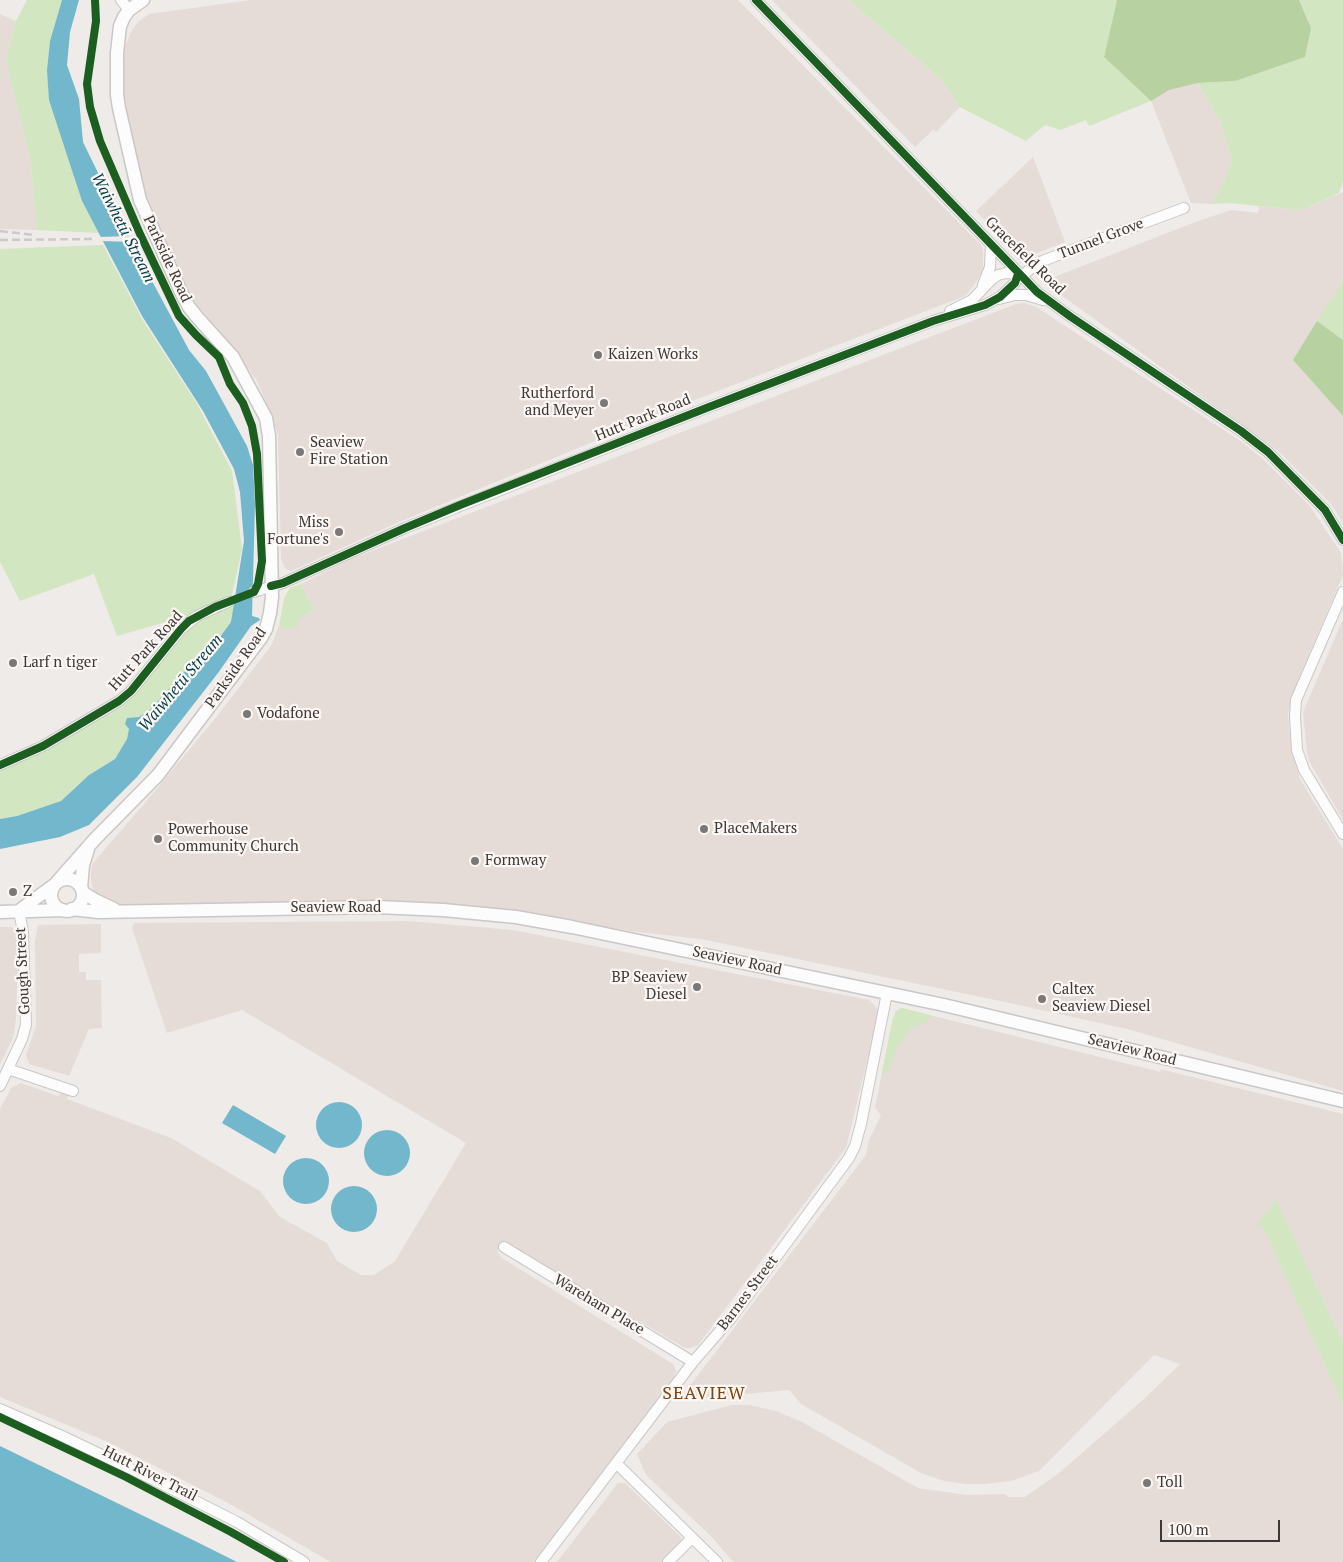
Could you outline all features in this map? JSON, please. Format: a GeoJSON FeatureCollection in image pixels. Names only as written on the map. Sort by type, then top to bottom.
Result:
{"type":"FeatureCollection","features":[{"type":"Feature","properties":{"kind":"main road"},"geometry":{"type":"LineString","coordinates":[[125,5],[143,0]]}},
{"type":"Feature","properties":{"kind":"main road","name":"Parkside Road"},"geometry":{"type":"LineString","coordinates":[[56,883],[90,844],[158,774],[261,638],[266,629],[270,613],[269,436],[266,418],[240,367],[189,307],[140,200],[131,166],[117,95],[118,40],[125,5]]}},
{"type":"Feature","properties":{"kind":"main road","name":"Parkside Road"},"geometry":{"type":"LineString","coordinates":[[81,888],[83,867],[90,844]]}},
{"type":"Feature","properties":{"kind":"main road"},"geometry":{"type":"LineString","coordinates":[[19,911],[56,883],[62,880],[76,882],[81,888],[81,902],[67,910],[55,906],[51,893],[56,883]]}},
{"type":"Feature","properties":{"kind":"main road","name":"Seaview Road"},"geometry":{"type":"LineString","coordinates":[[81,888],[95,900],[119,911]]}},
{"type":"Feature","properties":{"kind":"main road","name":"Seaview Road"},"geometry":{"type":"LineString","coordinates":[[0,912],[378,907],[475,912],[516,917],[572,927],[1002,1018],[1343,1101]]}},
{"type":"Feature","properties":{"kind":"street","name":"Gracefield Road"},"geometry":{"type":"LineString","coordinates":[[756,0],[1020,275],[1051,303],[1241,431],[1268,452],[1325,510],[1343,540]]}},
{"type":"Feature","properties":{"kind":"street","name":"Tunnel Grove"},"geometry":{"type":"LineString","coordinates":[[1020,275],[1045,260],[1184,208]]}},
{"type":"Feature","properties":{"kind":"street","name":"Hutt Park Road"},"geometry":{"type":"LineString","coordinates":[[979,292],[990,267],[991,244]]}},
{"type":"Feature","properties":{"kind":"street","name":"Hutt Park Road"},"geometry":{"type":"LineString","coordinates":[[933,321],[972,300],[998,275],[1020,275]]}},
{"type":"Feature","properties":{"kind":"street","name":"Hutt Park Road"},"geometry":{"type":"LineString","coordinates":[[994,301],[1015,283],[1020,275]]}},
{"type":"Feature","properties":{"kind":"street","name":"Hutt Park Road"},"geometry":{"type":"LineString","coordinates":[[254,592],[283,583],[460,505],[933,321],[1015,295],[1026,295],[1051,303]]}},
{"type":"Feature","properties":{"kind":"street"},"geometry":{"type":"LineString","coordinates":[[1343,592],[1296,700],[1295,716],[1297,750],[1304,770],[1343,834]]}},
{"type":"Feature","properties":{"kind":"street","name":"Hutt Park Road"},"geometry":{"type":"LineString","coordinates":[[0,765],[43,746],[119,701],[131,691],[181,629],[197,616],[228,602]]}},
{"type":"Feature","properties":{"kind":"street","name":"Gough Street"},"geometry":{"type":"LineString","coordinates":[[0,1086],[22,1039],[26,1025],[23,932],[19,911]]}},
{"type":"Feature","properties":{"kind":"street","name":"Barnes Street"},"geometry":{"type":"LineString","coordinates":[[541,1562],[693,1362],[732,1317],[848,1158],[855,1146],[887,993]]}},
{"type":"Feature","properties":{"kind":"street"},"geometry":{"type":"LineString","coordinates":[[8,1069],[72,1091]]}},
{"type":"Feature","properties":{"kind":"street","name":"Wareham Place"},"geometry":{"type":"LineString","coordinates":[[504,1247],[693,1362]]}},
{"type":"Feature","properties":{"kind":"street"},"geometry":{"type":"LineString","coordinates":[[0,1409],[154,1480],[237,1522],[304,1562]]}},
{"type":"Feature","properties":{"kind":"street"},"geometry":{"type":"LineString","coordinates":[[617,1464],[717,1562]]}},
{"type":"Feature","properties":{"kind":"street"},"geometry":{"type":"LineString","coordinates":[[668,1562],[692,1538]]}},
{"type":"Feature","properties":{"kind":"shaded area"},"geometry":{"type":"Polygon","coordinates":[[[251,0],[738,0],[981,245],[983,251],[983,271],[965,296],[692,401],[399,522],[291,571],[285,568],[281,559],[278,435],[273,419],[257,381],[232,346],[194,301],[145,202],[122,108],[125,47],[131,32],[138,22],[149,14],[251,0]]]}},
{"type":"Feature","properties":{"kind":"shaded area"},"geometry":{"type":"Polygon","coordinates":[[[772,0],[848,0],[942,80],[960,107],[936,132],[933,130],[915,147],[772,0]]]}},
{"type":"Feature","properties":{"kind":"shaded area"},"geometry":{"type":"Polygon","coordinates":[[[0,14],[16,21],[6,60],[31,163],[37,230],[0,229],[0,14]]]}},
{"type":"Feature","properties":{"kind":"shaded area"},"geometry":{"type":"Polygon","coordinates":[[[1198,83],[1220,121],[1232,159],[1224,182],[1212,204],[1191,203],[1151,101],[1169,90],[1198,83]]]}},
{"type":"Feature","properties":{"kind":"shaded area"},"geometry":{"type":"Polygon","coordinates":[[[1033,157],[1065,242],[1022,259],[976,211],[1033,157]]]}},
{"type":"Feature","properties":{"kind":"shaded area"},"geometry":{"type":"Polygon","coordinates":[[[1343,192],[1343,281],[1293,360],[1343,416],[1343,524],[1332,505],[1278,451],[1044,281],[1231,210],[1258,213],[1259,206],[1301,210],[1343,192]]]}},
{"type":"Feature","properties":{"kind":"shaded area"},"geometry":{"type":"Polygon","coordinates":[[[1024,303],[1036,307],[1239,440],[1263,459],[1309,505],[1341,553],[1343,575],[1302,671],[1288,713],[1291,748],[1300,779],[1343,849],[1343,1091],[1127,1029],[701,939],[630,931],[486,908],[407,903],[115,905],[94,892],[91,880],[93,863],[218,715],[271,646],[279,626],[288,629],[314,609],[301,584],[348,560],[1016,304],[1024,303]]]}},
{"type":"Feature","properties":{"kind":"shaded area"},"geometry":{"type":"Polygon","coordinates":[[[1343,619],[1343,820],[1309,761],[1303,712],[1343,619]]]}},
{"type":"Feature","properties":{"kind":"shaded area"},"geometry":{"type":"Polygon","coordinates":[[[408,921],[513,930],[869,1000],[878,1009],[846,1148],[698,1345],[685,1348],[506,1243],[498,1246],[498,1253],[502,1258],[673,1364],[676,1371],[674,1378],[534,1562],[331,1562],[228,1503],[108,1442],[0,1397],[0,1109],[11,1088],[21,1083],[58,1096],[63,1092],[69,1094],[67,1099],[171,1138],[260,1191],[280,1217],[327,1243],[337,1261],[361,1275],[374,1275],[395,1261],[466,1143],[242,1010],[167,1033],[132,928],[134,923],[408,921]]]}},
{"type":"Feature","properties":{"kind":"shaded area"},"geometry":{"type":"Polygon","coordinates":[[[101,924],[101,953],[79,954],[79,972],[86,972],[86,980],[101,980],[102,1028],[89,1029],[69,1076],[29,1064],[26,1055],[36,1026],[35,940],[38,925],[101,924]]]}},
{"type":"Feature","properties":{"kind":"shaded area"},"geometry":{"type":"Polygon","coordinates":[[[0,927],[12,927],[16,932],[18,955],[16,1019],[13,1038],[0,1064],[0,927]]]}},
{"type":"Feature","properties":{"kind":"shaded area"},"geometry":{"type":"Polygon","coordinates":[[[901,1008],[1161,1072],[1160,1069],[1343,1114],[1343,1342],[1276,1199],[1259,1222],[1259,1227],[1263,1225],[1343,1405],[1343,1562],[733,1562],[712,1537],[646,1475],[637,1454],[667,1422],[732,1405],[749,1405],[776,1411],[802,1422],[918,1488],[967,1495],[1005,1494],[1008,1497],[1025,1497],[1059,1473],[1144,1399],[1180,1364],[1154,1355],[1039,1471],[1011,1481],[985,1484],[944,1481],[921,1473],[801,1404],[789,1390],[679,1400],[866,1155],[869,1140],[881,1115],[875,1108],[893,1018],[896,1011],[901,1008]]]}},
{"type":"Feature","properties":{"kind":"shaded area"},"geometry":{"type":"Polygon","coordinates":[[[618,1483],[625,1483],[681,1537],[682,1544],[665,1562],[557,1562],[618,1483]]]}},
{"type":"Feature","properties":{"kind":"green space"},"geometry":{"type":"Polygon","coordinates":[[[27,0],[62,0],[50,41],[47,70],[82,201],[99,233],[37,230],[31,163],[6,60],[16,21],[27,0]]]}},
{"type":"Feature","properties":{"kind":"green space"},"geometry":{"type":"Polygon","coordinates":[[[848,0],[1117,0],[1104,57],[1151,101],[1089,126],[1086,120],[1060,130],[1045,125],[1026,141],[960,107],[942,80],[848,0]]]}},
{"type":"Feature","properties":{"kind":"green space"},"geometry":{"type":"Polygon","coordinates":[[[1117,0],[1299,0],[1311,28],[1305,57],[1235,81],[1198,83],[1169,90],[1151,101],[1104,57],[1117,0]]]}},
{"type":"Feature","properties":{"kind":"green space"},"geometry":{"type":"Polygon","coordinates":[[[1299,0],[1343,0],[1343,182],[1339,193],[1301,210],[1229,203],[1212,204],[1224,182],[1232,159],[1220,121],[1198,83],[1235,81],[1311,28],[1299,0]]]}},
{"type":"Feature","properties":{"kind":"green space"},"geometry":{"type":"Polygon","coordinates":[[[103,245],[142,319],[197,404],[232,471],[242,549],[231,599],[187,616],[117,636],[94,574],[20,601],[0,562],[0,249],[103,245]]]}},
{"type":"Feature","properties":{"kind":"green space"},"geometry":{"type":"Polygon","coordinates":[[[1343,281],[1343,340],[1317,321],[1343,281]]]}},
{"type":"Feature","properties":{"kind":"green space"},"geometry":{"type":"Polygon","coordinates":[[[1317,321],[1343,340],[1343,416],[1293,360],[1317,321]]]}},
{"type":"Feature","properties":{"kind":"green space"},"geometry":{"type":"Polygon","coordinates":[[[301,584],[314,609],[297,622],[298,628],[288,629],[279,626],[284,599],[287,593],[290,588],[301,584]]]}},
{"type":"Feature","properties":{"kind":"green space"},"geometry":{"type":"Polygon","coordinates":[[[234,605],[231,622],[212,648],[182,674],[151,709],[139,717],[132,718],[127,739],[115,759],[89,775],[61,801],[17,816],[0,819],[0,768],[55,745],[120,707],[142,686],[184,632],[201,619],[234,605]]]}},
{"type":"Feature","properties":{"kind":"green space"},"geometry":{"type":"Polygon","coordinates":[[[901,1008],[931,1015],[927,1022],[911,1028],[899,1045],[887,1073],[882,1072],[893,1018],[896,1011],[901,1008]]]}},
{"type":"Feature","properties":{"kind":"green space"},"geometry":{"type":"Polygon","coordinates":[[[1276,1199],[1343,1342],[1343,1405],[1263,1226],[1258,1228],[1259,1222],[1276,1199]]]}},
{"type":"Feature","properties":{"kind":"water","name":"Waiwhetū Stream"},"geometry":{"type":"Polygon","coordinates":[[[62,0],[79,0],[70,32],[67,65],[79,99],[83,142],[138,255],[189,350],[206,371],[247,446],[253,465],[255,504],[252,616],[260,620],[251,626],[218,673],[137,777],[89,825],[60,837],[0,849],[0,819],[17,816],[61,801],[89,775],[115,759],[127,739],[129,729],[125,724],[127,718],[139,717],[151,709],[182,674],[212,648],[231,622],[244,541],[240,492],[234,469],[203,411],[142,316],[82,201],[49,100],[47,70],[50,41],[62,0]]]}},
{"type":"Feature","properties":{"kind":"water"},"geometry":{"type":"Polygon","coordinates":[[[339,1102],[352,1106],[358,1112],[362,1125],[358,1138],[352,1144],[339,1148],[326,1144],[320,1138],[316,1125],[320,1112],[326,1106],[339,1102]]]}},
{"type":"Feature","properties":{"kind":"water"},"geometry":{"type":"Polygon","coordinates":[[[233,1105],[286,1136],[275,1154],[222,1123],[233,1105]]]}},
{"type":"Feature","properties":{"kind":"water"},"geometry":{"type":"Polygon","coordinates":[[[387,1130],[400,1134],[406,1140],[410,1153],[406,1166],[400,1172],[387,1176],[374,1172],[368,1166],[364,1153],[368,1140],[374,1134],[387,1130]]]}},
{"type":"Feature","properties":{"kind":"water"},"geometry":{"type":"Polygon","coordinates":[[[306,1158],[319,1162],[325,1168],[329,1181],[325,1194],[319,1200],[306,1204],[293,1200],[287,1194],[283,1181],[287,1168],[293,1162],[306,1158]]]}},
{"type":"Feature","properties":{"kind":"water"},"geometry":{"type":"Polygon","coordinates":[[[354,1186],[367,1190],[373,1196],[377,1209],[373,1222],[367,1228],[354,1232],[341,1228],[335,1222],[331,1209],[335,1196],[341,1190],[354,1186]]]}},
{"type":"Feature","properties":{"kind":"water"},"geometry":{"type":"Polygon","coordinates":[[[0,1446],[195,1541],[237,1562],[0,1562],[0,1446]]]}},
{"type":"Feature","properties":{"kind":"pier"},"geometry":{"type":"Polygon","coordinates":[[[131,236],[134,242],[100,241],[98,237],[131,236]]]}},
{"type":"Feature","properties":{"kind":"railway"},"geometry":{"type":"LineString","coordinates":[[0,231],[34,235]]}},
{"type":"Feature","properties":{"kind":"railway"},"geometry":{"type":"LineString","coordinates":[[0,240],[95,239]]}},
{"type":"Feature","properties":{"kind":"cycle path"},"geometry":{"type":"LineString","coordinates":[[0,765],[43,746],[119,701],[131,691],[189,621],[215,607],[254,592],[258,584],[262,561],[257,454],[252,426],[243,403],[230,384],[219,357],[179,316],[140,234],[100,141],[90,107],[87,84],[96,21],[95,0]]}},
{"type":"Feature","properties":{"kind":"cycle path"},"geometry":{"type":"LineString","coordinates":[[756,0],[1037,292],[1071,317],[1241,431],[1268,452],[1325,510],[1343,540]]}},
{"type":"Feature","properties":{"kind":"cycle path"},"geometry":{"type":"LineString","coordinates":[[271,586],[283,583],[460,505],[709,407],[933,321],[985,305],[1000,297],[1015,283],[1018,274]]}},
{"type":"Feature","properties":{"kind":"cycle path","name":"Hutt River Trail"},"geometry":{"type":"LineString","coordinates":[[0,1417],[126,1477],[284,1562]]}},
{"type":"Feature","properties":{"kind":"place","name":"Kaizen Works"},"geometry":{"type":"Point","coordinates":[598,355]}},
{"type":"Feature","properties":{"kind":"place","name":"Rutherford and Meyer"},"geometry":{"type":"Point","coordinates":[604,403]}},
{"type":"Feature","properties":{"kind":"place","name":"Seaview Fire Station"},"geometry":{"type":"Point","coordinates":[300,452]}},
{"type":"Feature","properties":{"kind":"place","name":"Miss Fortune's"},"geometry":{"type":"Point","coordinates":[339,532]}},
{"type":"Feature","properties":{"kind":"place","name":"Larf n tiger"},"geometry":{"type":"Point","coordinates":[13,663]}},
{"type":"Feature","properties":{"kind":"place","name":"Vodafone"},"geometry":{"type":"Point","coordinates":[247,714]}},
{"type":"Feature","properties":{"kind":"place","name":"PlaceMakers"},"geometry":{"type":"Point","coordinates":[704,829]}},
{"type":"Feature","properties":{"kind":"place","name":"Powerhouse Community Church"},"geometry":{"type":"Point","coordinates":[158,839]}},
{"type":"Feature","properties":{"kind":"place","name":"Formway"},"geometry":{"type":"Point","coordinates":[475,861]}},
{"type":"Feature","properties":{"kind":"place","name":"Z"},"geometry":{"type":"Point","coordinates":[13,892]}},
{"type":"Feature","properties":{"kind":"place","name":"BP Seaview Diesel"},"geometry":{"type":"Point","coordinates":[697,987]}},
{"type":"Feature","properties":{"kind":"place","name":"Caltex Seaview Diesel"},"geometry":{"type":"Point","coordinates":[1042,999]}},
{"type":"Feature","properties":{"kind":"place","name":"Toll"},"geometry":{"type":"Point","coordinates":[1147,1483]}},
{"type":"Feature","properties":{"kind":"district","name":"SEAVIEW"},"geometry":{"type":"Point","coordinates":[704,1394]}}]}
